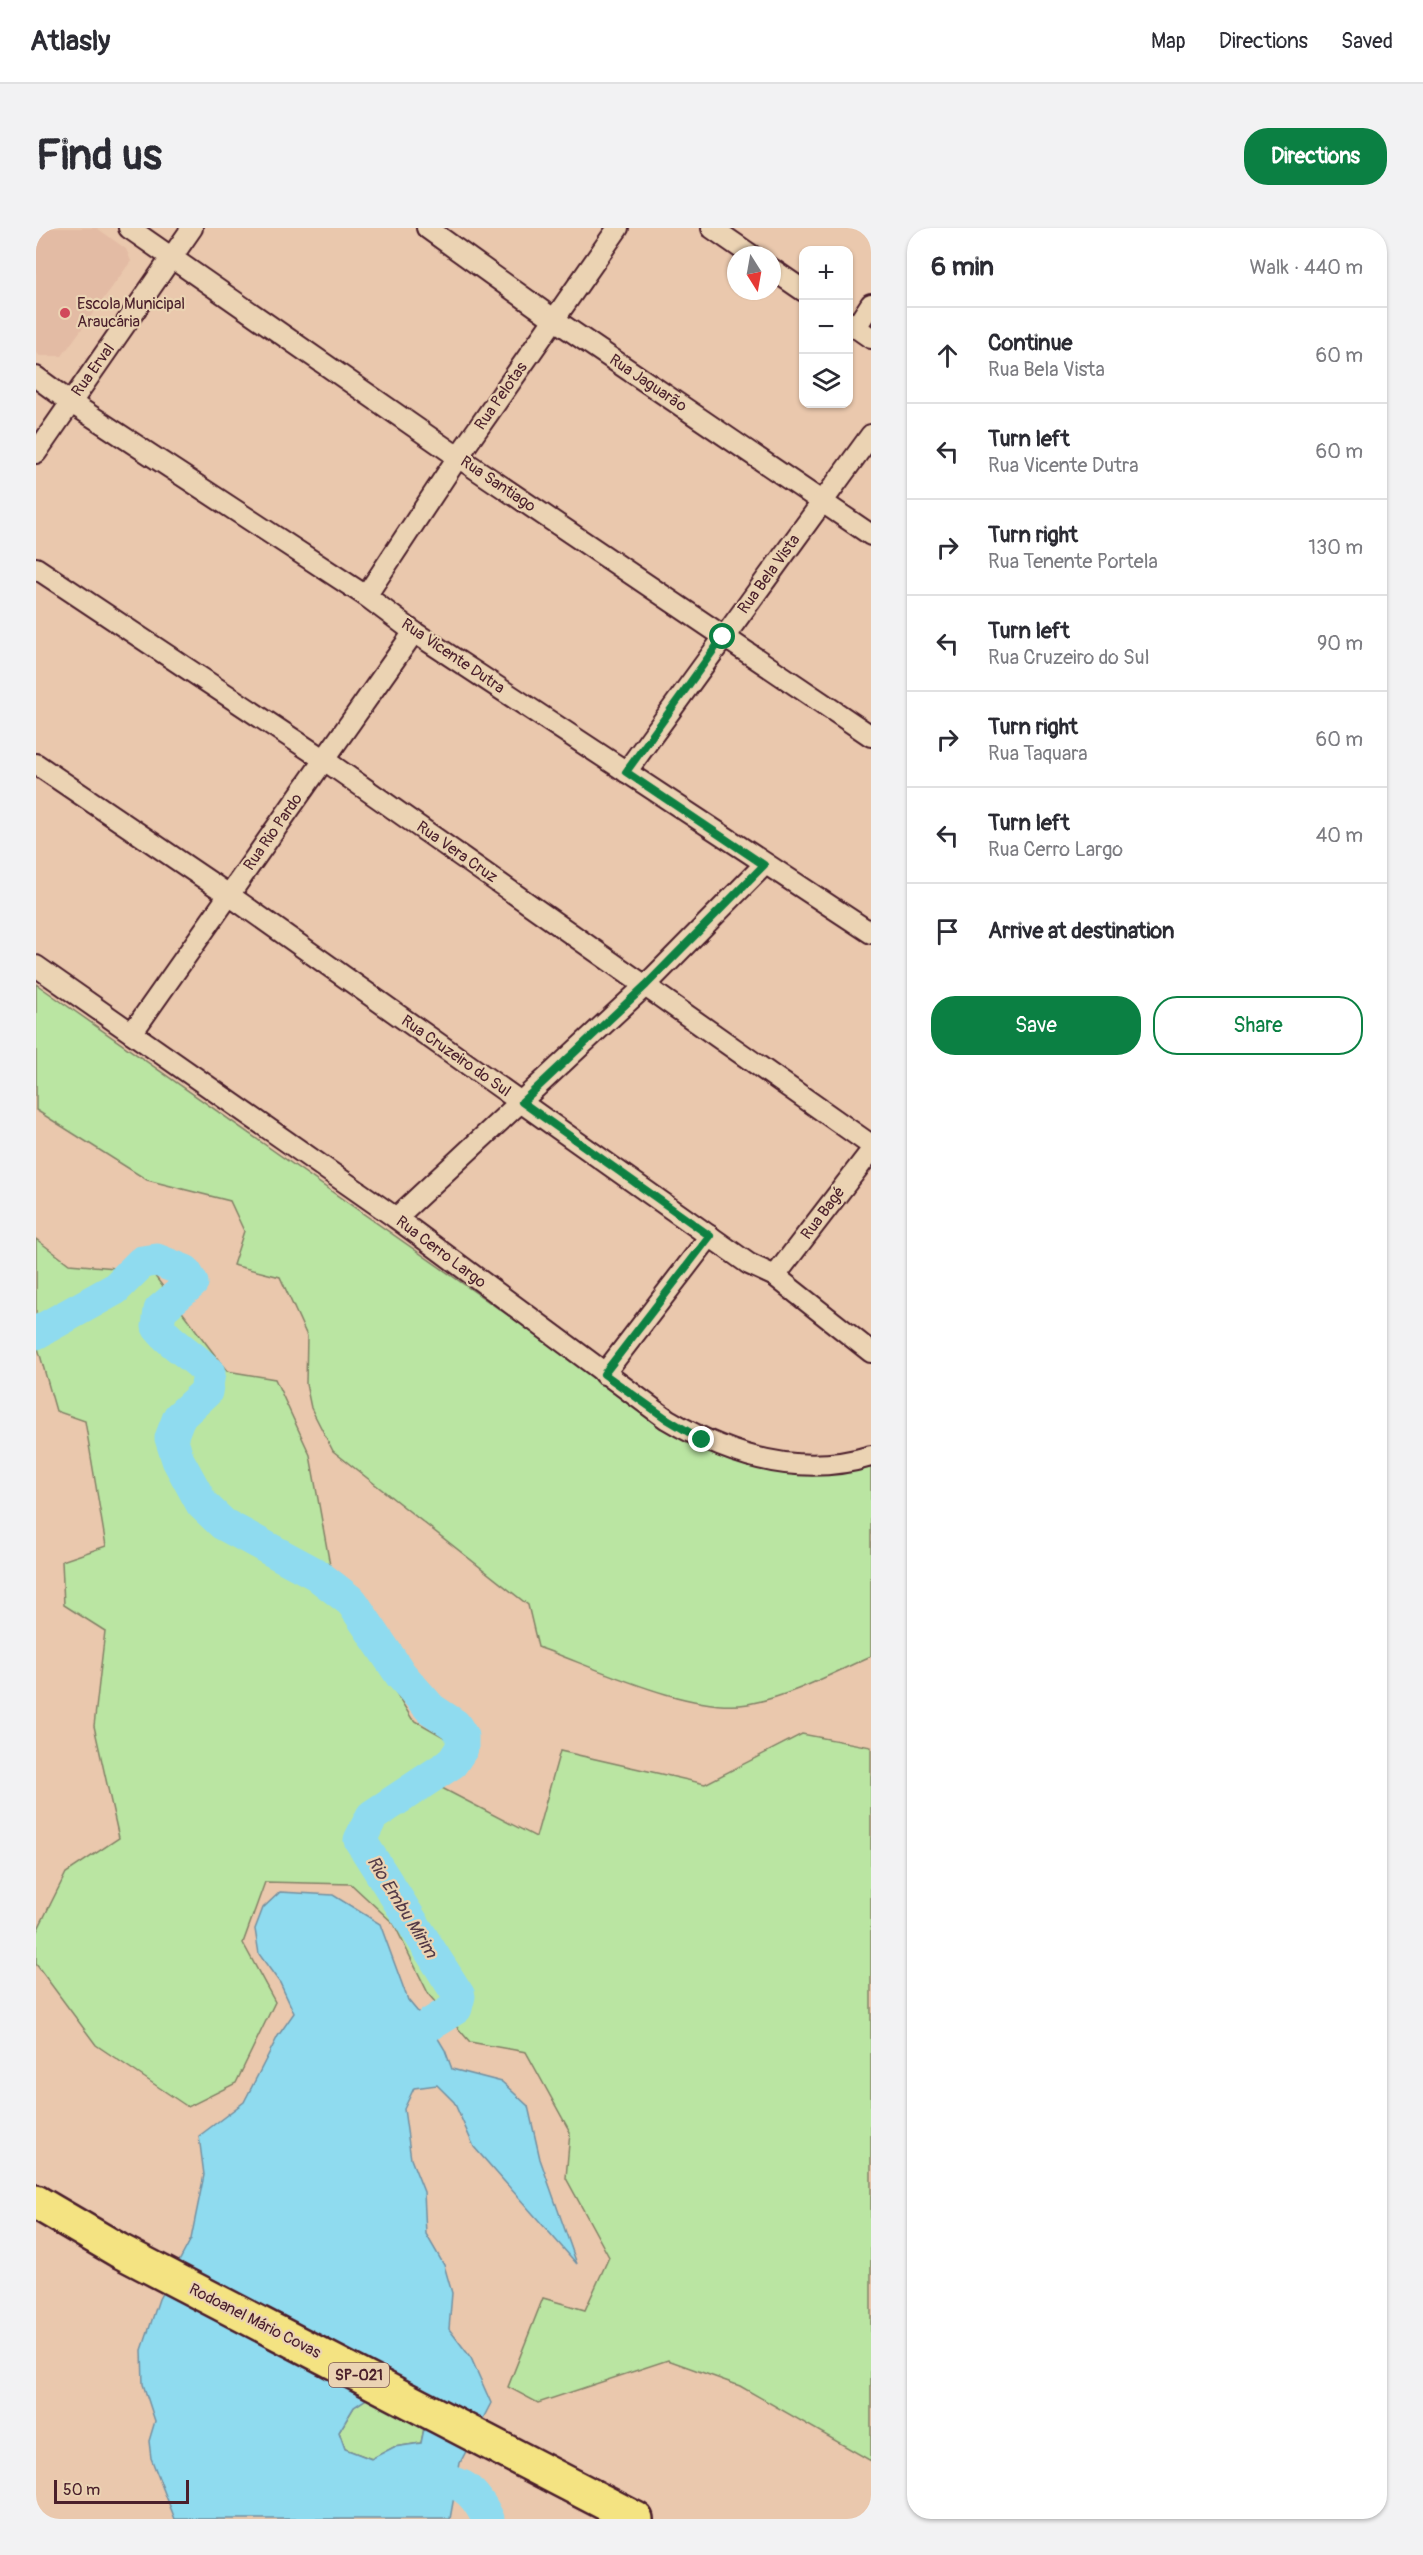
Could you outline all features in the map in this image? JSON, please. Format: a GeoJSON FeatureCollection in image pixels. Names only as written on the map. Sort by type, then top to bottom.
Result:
{"type":"FeatureCollection","features":[{"type":"Feature","properties":{"kind":"highway","name":"Rodoanel Mário Covas"},"geometry":{"type":"LineString","coordinates":[[36,2202],[118,2250],[636,2519]]}},
{"type":"Feature","properties":{"kind":"street","name":"Rua Santiago"},"geometry":{"type":"LineString","coordinates":[[129,228],[458,457],[871,736]]}},
{"type":"Feature","properties":{"kind":"street","name":"Rua Erval"},"geometry":{"type":"LineString","coordinates":[[36,453],[192,228]]}},
{"type":"Feature","properties":{"kind":"street","name":"Rua Jaguarão"},"geometry":{"type":"LineString","coordinates":[[427,228],[555,320],[871,535]]}},
{"type":"Feature","properties":{"kind":"street","name":"Rua Pelotas"},"geometry":{"type":"LineString","coordinates":[[366,596],[458,457],[618,228]]}},
{"type":"Feature","properties":{"kind":"street"},"geometry":{"type":"LineString","coordinates":[[712,228],[738,246]]}},
{"type":"Feature","properties":{"kind":"street"},"geometry":{"type":"LineString","coordinates":[[781,275],[799,288]]}},
{"type":"Feature","properties":{"kind":"street"},"geometry":{"type":"LineString","coordinates":[[858,329],[871,304]]}},
{"type":"Feature","properties":{"kind":"street","name":"Rua Vicente Dutra"},"geometry":{"type":"LineString","coordinates":[[36,377],[70,402],[366,596],[414,632],[764,865],[871,933]]}},
{"type":"Feature","properties":{"kind":"street","name":"Rua Bela Vista"},"geometry":{"type":"LineString","coordinates":[[626,772],[871,435]]}},
{"type":"Feature","properties":{"kind":"street","name":"Rua Vera Cruz"},"geometry":{"type":"LineString","coordinates":[[36,568],[323,759],[871,1145]]}},
{"type":"Feature","properties":{"kind":"street","name":"Rua Rio Pardo"},"geometry":{"type":"LineString","coordinates":[[132,1033],[414,632]]}},
{"type":"Feature","properties":{"kind":"street","name":"Rua Cruzeiro do Sul"},"geometry":{"type":"LineString","coordinates":[[36,764],[229,895],[749,1264],[775,1276],[871,1353]]}},
{"type":"Feature","properties":{"kind":"street"},"geometry":{"type":"LineString","coordinates":[[396,1218],[646,985],[764,865]]}},
{"type":"Feature","properties":{"kind":"street","name":"Rua Cerro Largo"},"geometry":{"type":"LineString","coordinates":[[36,966],[396,1218],[604,1374],[667,1419],[702,1440],[743,1455],[800,1464],[846,1464],[871,1456]]}},
{"type":"Feature","properties":{"kind":"street","name":"Rua Bagé"},"geometry":{"type":"LineString","coordinates":[[775,1276],[871,1150]]}},
{"type":"Feature","properties":{"kind":"street"},"geometry":{"type":"LineString","coordinates":[[604,1374],[710,1236]]}},
{"type":"Feature","properties":{"kind":"shaded area","name":"Escola Municipal Araucária"},"geometry":{"type":"Polygon","coordinates":[[[40,228],[97,228],[126,249],[131,261],[62,356],[40,356],[36,353],[36,234],[40,228]]]}},
{"type":"Feature","properties":{"kind":"green space"},"geometry":{"type":"Polygon","coordinates":[[[36,984],[693,1445],[725,1458],[758,1466],[871,1460],[871,1656],[780,1696],[748,1704],[725,1705],[671,1696],[538,1647],[528,1605],[333,1451],[311,1408],[306,1384],[307,1336],[280,1277],[233,1265],[244,1231],[230,1201],[147,1180],[36,1110],[36,984]]]}},
{"type":"Feature","properties":{"kind":"green space"},"geometry":{"type":"Polygon","coordinates":[[[36,1239],[69,1264],[151,1271],[227,1371],[275,1379],[310,1455],[335,1593],[412,1719],[451,1741],[440,1787],[536,1837],[560,1751],[705,1784],[802,1734],[871,1747],[871,2461],[740,2386],[668,2360],[538,2403],[508,2387],[543,2298],[585,2310],[609,2257],[566,2178],[570,2132],[526,2052],[470,2042],[429,1995],[394,1924],[351,1884],[265,1882],[243,1943],[275,2002],[236,2083],[188,2107],[96,2045],[36,1964],[36,1933],[66,1873],[119,1838],[94,1726],[105,1631],[64,1605],[62,1561],[106,1546],[85,1421],[56,1411],[36,1341],[36,1239]]]}},
{"type":"Feature","properties":{"kind":"green space"},"geometry":{"type":"Polygon","coordinates":[[[397,2378],[422,2387],[430,2400],[421,2443],[394,2447],[372,2459],[345,2449],[339,2432],[354,2407],[397,2378]]]}},
{"type":"Feature","properties":{"kind":"water"},"geometry":{"type":"Polygon","coordinates":[[[280,1892],[333,1895],[380,1924],[408,2000],[433,2030],[445,2050],[452,2069],[502,2082],[528,2106],[540,2159],[577,2264],[474,2147],[454,2102],[437,2085],[414,2088],[404,2109],[411,2159],[424,2192],[426,2234],[444,2265],[452,2293],[449,2329],[471,2358],[491,2403],[460,2463],[450,2519],[175,2519],[151,2458],[149,2441],[155,2421],[143,2384],[142,2350],[159,2299],[191,2239],[204,2175],[199,2136],[244,2102],[278,2036],[294,2013],[280,1983],[259,1954],[255,1929],[263,1908],[280,1892]],[[397,2379],[354,2407],[339,2432],[345,2449],[371,2459],[394,2447],[421,2443],[430,2400],[422,2387],[397,2379]]]}},
{"type":"Feature","properties":{"kind":"waterway","name":"Rio Embu Mirim"},"geometry":{"type":"LineString","coordinates":[[36,1333],[115,1289],[142,1262],[157,1260],[185,1271],[192,1283],[160,1310],[158,1327],[209,1373],[206,1392],[179,1417],[171,1438],[178,1460],[202,1504],[223,1524],[316,1574],[352,1602],[401,1675],[431,1709],[455,1725],[462,1736],[462,1748],[452,1763],[372,1816],[360,1840],[459,1996],[456,2008],[429,2025],[396,2054]]}},
{"type":"Feature","properties":{"kind":"waterway","name":"Rio Embu Mirim"},"geometry":{"type":"LineString","coordinates":[[413,2477],[458,2484],[474,2496],[488,2519]]}},
{"type":"Feature","properties":{"kind":"place","name":"Escola Municipal Araucária"},"geometry":{"type":"Point","coordinates":[65,313]}},
{"type":"Feature","properties":{"kind":"route"},"geometry":{"type":"LineString","coordinates":[[702,1440],[667,1419],[604,1374],[710,1236],[522,1102],[646,985],[764,865],[626,772],[723,637]]}}]}
